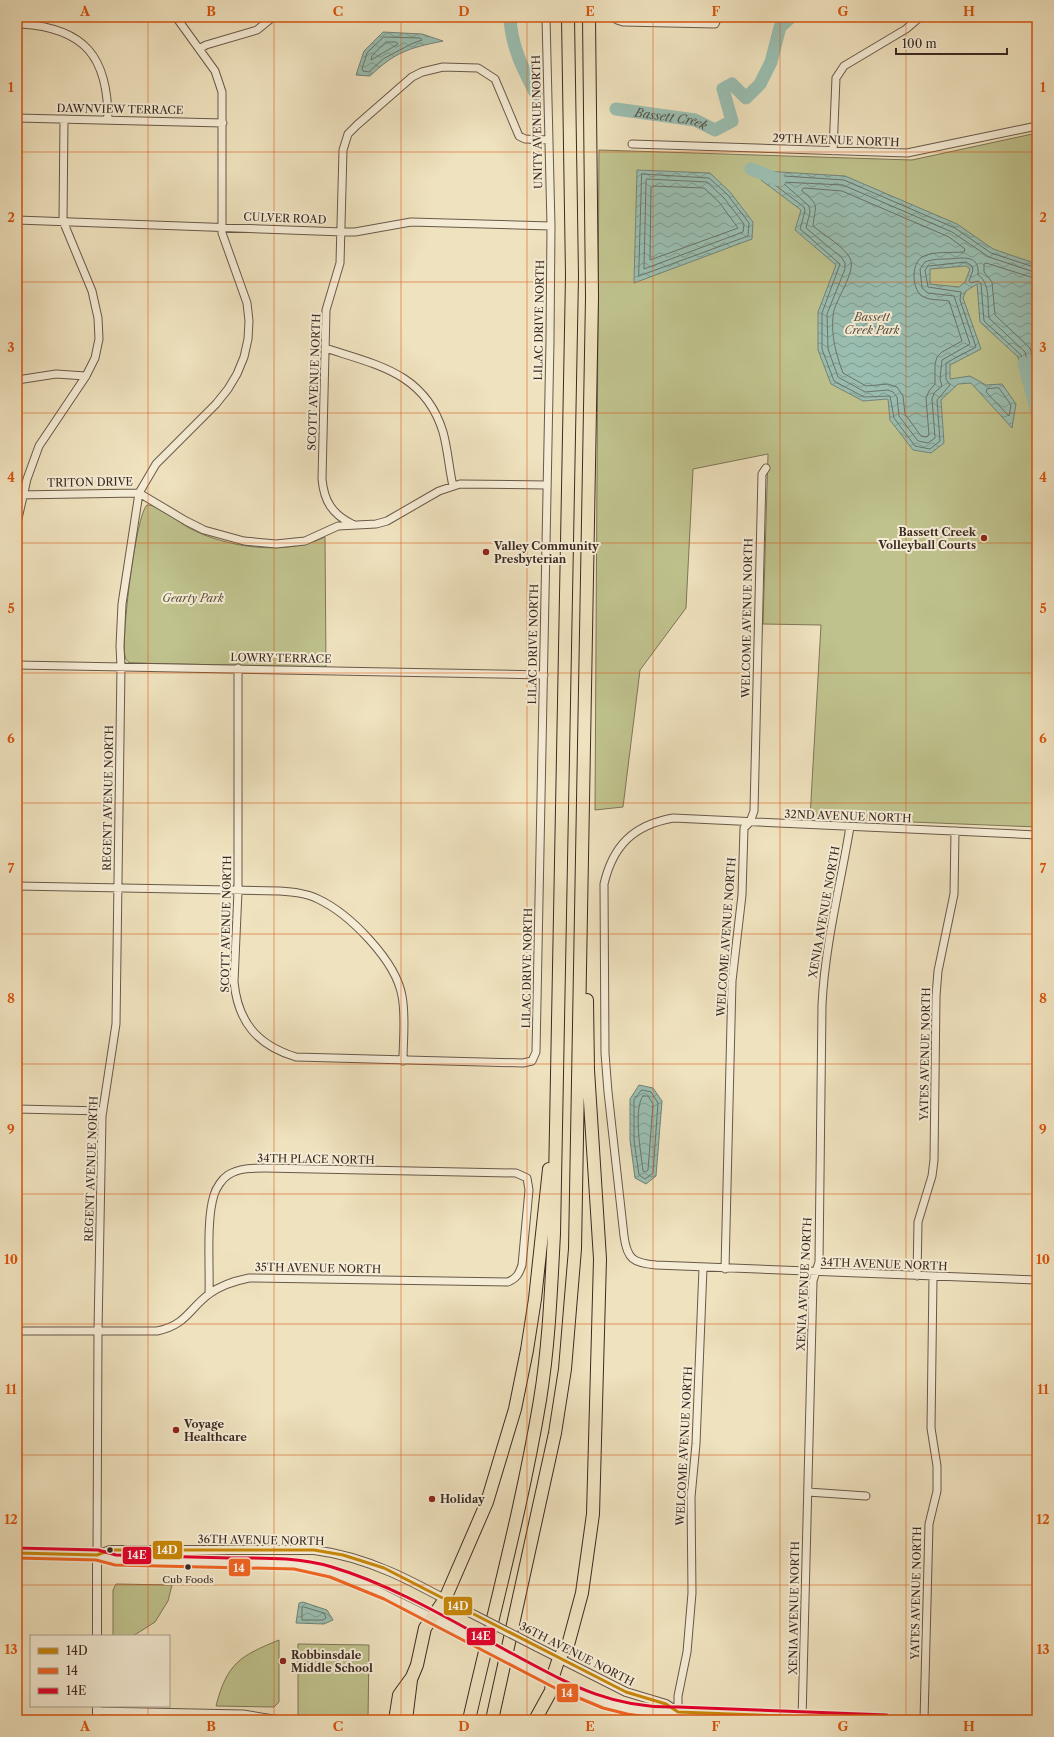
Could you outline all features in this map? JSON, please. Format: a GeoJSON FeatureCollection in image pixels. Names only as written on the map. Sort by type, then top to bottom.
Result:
{"type":"FeatureCollection","features":[{"type":"Feature","properties":{"kind":"highway"},"geometry":{"type":"LineString","coordinates":[[469,1720],[529,1460],[540,1399],[550,1316],[554,1234],[572,276],[568,17]]}},
{"type":"Feature","properties":{"kind":"highway"},"geometry":{"type":"LineString","coordinates":[[492,1720],[550,1456],[565,1369],[575,1249],[592,298],[589,17]]}},
{"type":"Feature","properties":{"kind":"highway"},"geometry":{"type":"LineString","coordinates":[[535,1720],[551,1691],[552,1679],[559,1658],[568,1645],[585,1577],[593,1514],[600,1259],[596,1166],[588,1070],[588,1005],[581,943]]}},
{"type":"Feature","properties":{"kind":"highway"},"geometry":{"type":"LineString","coordinates":[[406,1720],[412,1677],[421,1652],[426,1628],[445,1599],[487,1502],[519,1389],[535,1299],[557,1092]]}},
{"type":"Feature","properties":{"kind":"highway"},"geometry":{"type":"LineString","coordinates":[[395,1720],[399,1695],[412,1677]]}},
{"type":"Feature","properties":{"kind":"street","name":"REGENT AVENUE NORTH"},"geometry":{"type":"LineString","coordinates":[[97,1635],[98,1331],[103,1111],[116,1024],[121,666],[120,646],[122,604],[139,493],[156,464],[216,404],[228,389],[237,374],[244,357],[249,321],[247,303],[221,227],[223,123],[222,92],[220,82],[215,71],[176,17]]}},
{"type":"Feature","properties":{"kind":"street"},"geometry":{"type":"LineString","coordinates":[[200,49],[206,45],[257,30],[273,17]]}},
{"type":"Feature","properties":{"kind":"street","name":"UNITY AVENUE NORTH"},"geometry":{"type":"LineString","coordinates":[[546,17],[551,226]]}},
{"type":"Feature","properties":{"kind":"street"},"geometry":{"type":"LineString","coordinates":[[617,19],[623,22],[715,24],[718,17]]}},
{"type":"Feature","properties":{"kind":"street"},"geometry":{"type":"LineString","coordinates":[[833,151],[836,78],[839,71],[850,62],[906,29],[920,17]]}},
{"type":"Feature","properties":{"kind":"street"},"geometry":{"type":"LineString","coordinates":[[20,22],[56,28],[72,36],[88,49],[104,77],[108,98],[108,120]]}},
{"type":"Feature","properties":{"kind":"street","name":"SCOTT AVENUE NORTH"},"geometry":{"type":"LineString","coordinates":[[352,524],[341,519],[333,511],[326,502],[323,491],[326,310],[340,262],[343,150],[348,134],[412,78],[433,69],[468,67],[478,68],[495,79],[520,136],[525,139],[549,140]]}},
{"type":"Feature","properties":{"kind":"street","name":"DAWNVIEW TERRACE"},"geometry":{"type":"LineString","coordinates":[[17,118],[223,123]]}},
{"type":"Feature","properties":{"kind":"street"},"geometry":{"type":"LineString","coordinates":[[17,523],[20,495],[43,439],[86,376],[97,349],[98,318],[92,291],[64,221],[64,119]]}},
{"type":"Feature","properties":{"kind":"street","name":"29TH AVENUE NORTH"},"geometry":{"type":"LineString","coordinates":[[632,144],[907,154],[1037,126]]}},
{"type":"Feature","properties":{"kind":"street","name":"CULVER ROAD"},"geometry":{"type":"LineString","coordinates":[[17,220],[340,232],[355,232],[411,222],[551,226]]}},
{"type":"Feature","properties":{"kind":"street","name":"LILAC DRIVE NORTH"},"geometry":{"type":"LineString","coordinates":[[532,1061],[536,1052],[551,226]]}},
{"type":"Feature","properties":{"kind":"street"},"geometry":{"type":"LineString","coordinates":[[325,348],[387,368],[403,376],[416,387],[428,400],[443,432],[453,486]]}},
{"type":"Feature","properties":{"kind":"street"},"geometry":{"type":"LineString","coordinates":[[17,380],[56,374],[86,376]]}},
{"type":"Feature","properties":{"kind":"street","name":"WELCOME AVENUE NORTH"},"geometry":{"type":"LineString","coordinates":[[725,1268],[732,981],[742,895],[744,828],[750,822],[754,811],[762,474],[766,468]]}},
{"type":"Feature","properties":{"kind":"street","name":"TRITON DRIVE"},"geometry":{"type":"LineString","coordinates":[[20,495],[139,493],[204,530],[262,544],[290,544],[305,541],[338,526],[352,524],[370,525],[387,521],[439,491],[460,484],[546,485]]}},
{"type":"Feature","properties":{"kind":"street","name":"LOWRY TERRACE"},"geometry":{"type":"LineString","coordinates":[[17,665],[544,675]]}},
{"type":"Feature","properties":{"kind":"street","name":"SCOTT AVENUE NORTH"},"geometry":{"type":"LineString","coordinates":[[238,668],[238,891],[234,982],[236,997],[247,1024],[257,1036],[268,1045],[281,1052],[296,1057],[518,1063],[532,1061]]}},
{"type":"Feature","properties":{"kind":"street","name":"32ND AVENUE NORTH"},"geometry":{"type":"LineString","coordinates":[[635,1262],[630,1257],[625,1244],[605,1053],[604,884],[608,867],[615,853],[627,838],[640,828],[658,821],[673,818],[1037,835]]}},
{"type":"Feature","properties":{"kind":"street","name":"XENIA AVENUE NORTH"},"geometry":{"type":"LineString","coordinates":[[802,1718],[814,1281],[819,1262],[824,971],[850,827]]}},
{"type":"Feature","properties":{"kind":"street","name":"YATES AVENUE NORTH"},"geometry":{"type":"LineString","coordinates":[[917,1276],[918,1222],[932,1176],[934,1160],[936,996],[938,971],[954,894],[955,831]]}},
{"type":"Feature","properties":{"kind":"street"},"geometry":{"type":"LineString","coordinates":[[17,886],[280,891],[298,893],[317,898],[348,918],[362,932],[383,958],[400,987],[404,1007],[403,1061]]}},
{"type":"Feature","properties":{"kind":"street"},"geometry":{"type":"LineString","coordinates":[[17,988],[17,999]]}},
{"type":"Feature","properties":{"kind":"street"},"geometry":{"type":"LineString","coordinates":[[17,1109],[103,1111]]}},
{"type":"Feature","properties":{"kind":"street","name":"34TH PLACE NORTH"},"geometry":{"type":"LineString","coordinates":[[209,1294],[210,1218],[214,1194],[219,1185],[228,1175],[238,1171],[259,1168],[516,1173],[527,1178],[529,1190],[522,1265],[520,1274],[515,1279]]}},
{"type":"Feature","properties":{"kind":"street","name":"34TH AVENUE NORTH"},"geometry":{"type":"LineString","coordinates":[[635,1262],[649,1265],[703,1268],[1037,1280]]}},
{"type":"Feature","properties":{"kind":"street","name":"WELCOME AVENUE NORTH"},"geometry":{"type":"LineString","coordinates":[[678,1716],[678,1696],[687,1652],[691,1620],[691,1496],[696,1444],[703,1268]]}},
{"type":"Feature","properties":{"kind":"street","name":"YATES AVENUE NORTH"},"geometry":{"type":"LineString","coordinates":[[924,1720],[928,1524],[937,1491],[937,1466],[931,1428],[933,1277]]}},
{"type":"Feature","properties":{"kind":"street","name":"35TH AVENUE NORTH"},"geometry":{"type":"LineString","coordinates":[[17,1331],[145,1332],[168,1329],[187,1317],[209,1294],[233,1282],[249,1278],[501,1283],[515,1279]]}},
{"type":"Feature","properties":{"kind":"street"},"geometry":{"type":"LineString","coordinates":[[808,1492],[866,1496]]}},
{"type":"Feature","properties":{"kind":"street","name":"36TH AVENUE NORTH"},"geometry":{"type":"LineString","coordinates":[[97,1555],[110,1550],[314,1550],[330,1552],[365,1561],[384,1568],[626,1692],[666,1704],[678,1716]]}},
{"type":"Feature","properties":{"kind":"street","name":"36TH AVENUE NORTH"},"geometry":{"type":"LineString","coordinates":[[17,1553],[97,1555],[115,1560],[270,1563],[308,1566],[355,1580],[552,1679],[590,1697],[625,1708],[650,1713],[678,1716],[887,1720]]}},
{"type":"Feature","properties":{"kind":"street"},"geometry":{"type":"LineString","coordinates":[[97,1720],[97,1708],[243,1714],[279,1720]]}},
{"type":"Feature","properties":{"kind":"green space","name":"Bassett Creek Park"},"geometry":{"type":"Polygon","coordinates":[[[1037,133],[1037,827],[810,818],[821,625],[763,624],[768,454],[693,469],[686,608],[640,670],[623,807],[595,810],[599,150],[912,160],[1037,133]]]}},
{"type":"Feature","properties":{"kind":"green space","name":"Gearty Park"},"geometry":{"type":"Polygon","coordinates":[[[147,505],[157,507],[189,528],[204,535],[238,545],[275,548],[310,543],[325,537],[326,667],[130,663],[125,657],[124,644],[127,602],[138,530],[147,505]]]}},
{"type":"Feature","properties":{"kind":"green space"},"geometry":{"type":"Polygon","coordinates":[[[116,1584],[172,1585],[168,1601],[155,1622],[135,1635],[113,1635],[113,1590],[116,1584]]]}},
{"type":"Feature","properties":{"kind":"green space"},"geometry":{"type":"Polygon","coordinates":[[[279,1640],[279,1702],[274,1707],[216,1706],[220,1691],[230,1670],[254,1651],[279,1640]]]}},
{"type":"Feature","properties":{"kind":"green space"},"geometry":{"type":"Polygon","coordinates":[[[298,1644],[369,1645],[368,1720],[298,1720],[298,1644]]]}},
{"type":"Feature","properties":{"kind":"water"},"geometry":{"type":"Polygon","coordinates":[[[383,32],[422,34],[443,41],[403,52],[387,61],[370,76],[356,75],[364,51],[383,32]]]}},
{"type":"Feature","properties":{"kind":"water"},"geometry":{"type":"Polygon","coordinates":[[[637,170],[710,173],[730,192],[753,222],[752,239],[634,283],[637,170]]]}},
{"type":"Feature","properties":{"kind":"water"},"geometry":{"type":"Polygon","coordinates":[[[764,171],[845,176],[957,224],[993,249],[1037,264],[1037,376],[1023,383],[1018,357],[980,322],[977,284],[966,291],[963,298],[981,349],[950,365],[950,379],[970,376],[986,385],[1002,384],[1016,404],[1012,428],[971,383],[958,384],[941,400],[944,443],[931,453],[913,450],[890,420],[888,399],[863,401],[831,384],[818,350],[818,312],[836,265],[795,230],[801,210],[761,180],[764,171]],[[966,266],[930,269],[930,284],[959,287],[965,282],[970,269],[966,266]]]}},
{"type":"Feature","properties":{"kind":"water"},"geometry":{"type":"Polygon","coordinates":[[[639,1085],[653,1088],[662,1101],[656,1176],[646,1184],[635,1178],[630,1140],[630,1099],[639,1085]]]}},
{"type":"Feature","properties":{"kind":"water"},"geometry":{"type":"Polygon","coordinates":[[[303,1602],[327,1610],[333,1620],[324,1624],[296,1623],[299,1603],[303,1602]]]}},
{"type":"Feature","properties":{"kind":"waterway","name":"Bassett Creek"},"geometry":{"type":"LineString","coordinates":[[510,17],[515,48],[536,94]]}},
{"type":"Feature","properties":{"kind":"waterway","name":"Bassett Creek"},"geometry":{"type":"LineString","coordinates":[[616,109],[695,120],[715,130],[732,121],[723,89],[732,84],[746,98],[760,84],[771,62],[780,27],[791,17]]}},
{"type":"Feature","properties":{"kind":"waterway"},"geometry":{"type":"LineString","coordinates":[[751,169],[779,180]]}},
{"type":"Feature","properties":{"kind":"waterway"},"geometry":{"type":"LineString","coordinates":[[1024,363],[1037,412]]}},
{"type":"Feature","properties":{"kind":"transit line","name":"14E"},"geometry":{"type":"LineString","coordinates":[[17,1548],[98,1550],[116,1555],[256,1558],[307,1561],[332,1567],[355,1575],[401,1594],[552,1675],[611,1699],[654,1707],[887,1715]]}},
{"type":"Feature","properties":{"kind":"transit line","name":"14D"},"geometry":{"type":"LineString","coordinates":[[17,1553],[97,1555],[110,1550],[314,1550],[343,1555],[384,1568],[626,1692],[666,1704],[678,1712],[887,1720]]}},
{"type":"Feature","properties":{"kind":"transit line","name":"14"},"geometry":{"type":"LineString","coordinates":[[17,1558],[96,1560],[115,1565],[294,1569],[330,1577],[384,1599],[555,1688],[603,1708],[653,1718],[756,1720]]}},
{"type":"Feature","properties":{"kind":"place","name":"Bassett Creek Volleyball Courts"},"geometry":{"type":"Point","coordinates":[984,538]}},
{"type":"Feature","properties":{"kind":"place","name":"Valley Community Presbyterian"},"geometry":{"type":"Point","coordinates":[486,552]}},
{"type":"Feature","properties":{"kind":"place","name":"Voyage Healthcare"},"geometry":{"type":"Point","coordinates":[176,1430]}},
{"type":"Feature","properties":{"kind":"place","name":"Holiday"},"geometry":{"type":"Point","coordinates":[432,1499]}},
{"type":"Feature","properties":{"kind":"place","name":"Cub Foods"},"geometry":{"type":"Point","coordinates":[188,1567]}},
{"type":"Feature","properties":{"kind":"place","name":"Robbinsdale Middle School"},"geometry":{"type":"Point","coordinates":[283,1661]}}]}
